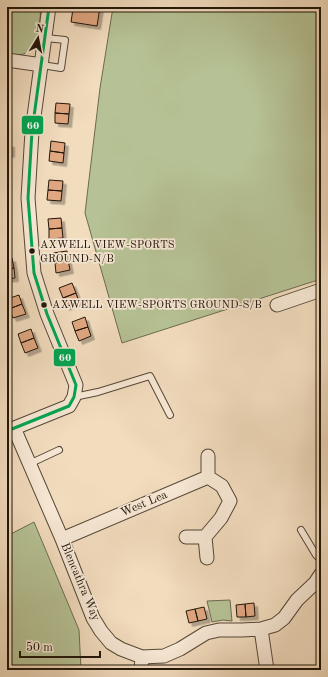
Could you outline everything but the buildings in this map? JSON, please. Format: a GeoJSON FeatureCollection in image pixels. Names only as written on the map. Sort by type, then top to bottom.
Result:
{"type":"FeatureCollection","features":[{"type":"Feature","properties":{"kind":"street"},"geometry":{"type":"LineString","coordinates":[[10,429],[69,406],[75,391],[34,273],[28,198],[32,131],[50,7]]}},
{"type":"Feature","properties":{"kind":"street"},"geometry":{"type":"LineString","coordinates":[[7,60],[42,65]]}},
{"type":"Feature","properties":{"kind":"street"},"geometry":{"type":"LineString","coordinates":[[277,305],[321,290]]}},
{"type":"Feature","properties":{"kind":"street","name":"Blencathra Way"},"geometry":{"type":"LineString","coordinates":[[10,429],[29,464],[62,539],[93,618],[111,643],[132,654],[142,657],[164,656],[180,649],[206,632],[219,630],[261,629],[274,625],[284,618],[297,600],[315,583],[321,574]]}},
{"type":"Feature","properties":{"kind":"street"},"geometry":{"type":"LineString","coordinates":[[207,558],[205,538],[222,518],[230,502],[222,486],[208,477],[208,456]]}},
{"type":"Feature","properties":{"kind":"street","name":"West Lea"},"geometry":{"type":"LineString","coordinates":[[62,539],[208,477]]}},
{"type":"Feature","properties":{"kind":"street"},"geometry":{"type":"LineString","coordinates":[[186,537],[205,538]]}},
{"type":"Feature","properties":{"kind":"street"},"geometry":{"type":"LineString","coordinates":[[261,629],[267,670]]}},
{"type":"Feature","properties":{"kind":"street"},"geometry":{"type":"LineString","coordinates":[[141,670],[142,657]]}},
{"type":"Feature","properties":{"kind":"lane"},"geometry":{"type":"LineString","coordinates":[[42,65],[62,68],[65,40],[46,38]]}},
{"type":"Feature","properties":{"kind":"lane"},"geometry":{"type":"LineString","coordinates":[[75,391],[98,392],[150,376],[170,415]]}},
{"type":"Feature","properties":{"kind":"lane"},"geometry":{"type":"LineString","coordinates":[[29,464],[59,450]]}},
{"type":"Feature","properties":{"kind":"lane"},"geometry":{"type":"LineString","coordinates":[[301,530],[316,555],[321,560]]}},
{"type":"Feature","properties":{"kind":"green space"},"geometry":{"type":"Polygon","coordinates":[[[7,7],[41,7],[36,42],[33,49],[27,53],[19,55],[7,54],[7,7]]]}},
{"type":"Feature","properties":{"kind":"green space"},"geometry":{"type":"Polygon","coordinates":[[[113,7],[321,7],[321,279],[122,343],[85,213],[100,88],[113,7]]]}},
{"type":"Feature","properties":{"kind":"green space"},"geometry":{"type":"Polygon","coordinates":[[[34,522],[79,630],[81,670],[7,670],[7,536],[34,522]]]}},
{"type":"Feature","properties":{"kind":"green space"},"geometry":{"type":"Polygon","coordinates":[[[230,600],[232,621],[223,620],[212,622],[207,601],[230,600]]]}},
{"type":"Feature","properties":{"kind":"transit line","name":"60"},"geometry":{"type":"LineString","coordinates":[[7,431],[69,406],[74,397],[76,385],[47,314],[34,273],[28,198],[32,131],[49,7]]}},
{"type":"Feature","properties":{"kind":"place","name":"AXWELL VIEW-SPORTS GROUND-N/B"},"geometry":{"type":"Point","coordinates":[32,251]}},
{"type":"Feature","properties":{"kind":"place","name":"AXWELL VIEW-SPORTS GROUND-S/B"},"geometry":{"type":"Point","coordinates":[44,305]}}]}
